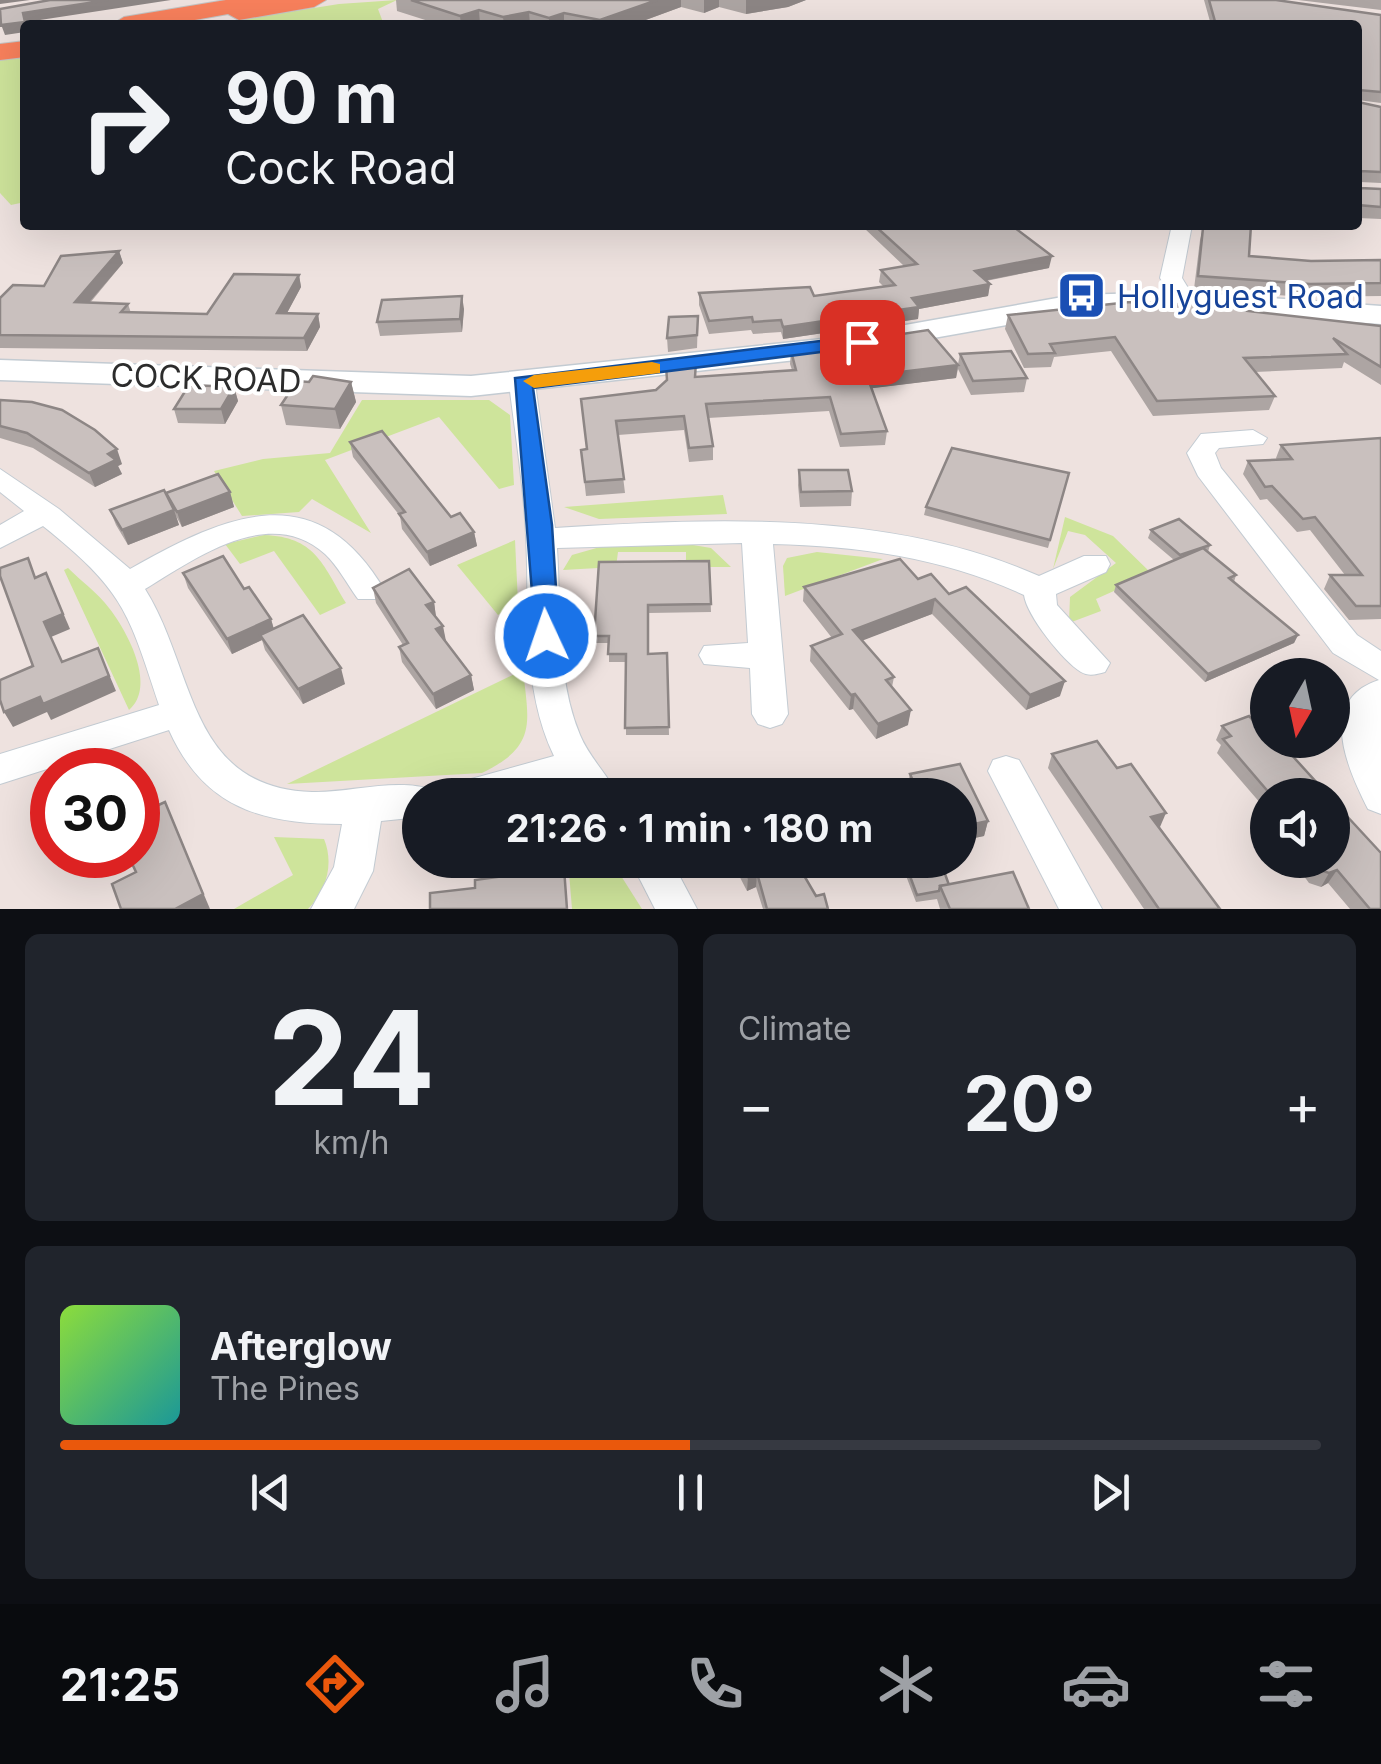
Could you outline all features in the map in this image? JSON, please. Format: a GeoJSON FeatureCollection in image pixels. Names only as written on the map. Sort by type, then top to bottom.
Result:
{"type":"FeatureCollection","features":[{"type":"Feature","properties":{"kind":"highway"},"geometry":{"type":"LineString","coordinates":[[153,20],[268,0]]}},
{"type":"Feature","properties":{"kind":"highway"},"geometry":{"type":"LineString","coordinates":[[201,20],[314,0]]}},
{"type":"Feature","properties":{"kind":"street"},"geometry":{"type":"LineString","coordinates":[[1181,230],[1171,278],[1186,301]]}},
{"type":"Feature","properties":{"kind":"street","name":"COCK ROAD"},"geometry":{"type":"LineString","coordinates":[[0,370],[369,384],[522,383],[832,347],[1074,304],[1186,301],[1381,316]]}},
{"type":"Feature","properties":{"kind":"street"},"geometry":{"type":"LineString","coordinates":[[522,383],[541,539],[549,700],[573,766],[584,778]]}},
{"type":"Feature","properties":{"kind":"street"},"geometry":{"type":"LineString","coordinates":[[1253,438],[1211,440],[1201,453],[1208,470],[1345,644],[1381,668]]}},
{"type":"Feature","properties":{"kind":"street"},"geometry":{"type":"LineString","coordinates":[[0,478],[128,585],[155,641],[178,713],[203,763],[245,796],[275,804],[364,807],[402,803]]}},
{"type":"Feature","properties":{"kind":"street"},"geometry":{"type":"LineString","coordinates":[[0,538],[44,513]]}},
{"type":"Feature","properties":{"kind":"street"},"geometry":{"type":"LineString","coordinates":[[128,585],[222,532],[285,525],[314,532],[335,546],[369,591]]}},
{"type":"Feature","properties":{"kind":"street"},"geometry":{"type":"LineString","coordinates":[[541,539],[654,531],[810,535],[1008,570],[1039,589],[1042,608],[1093,662]]}},
{"type":"Feature","properties":{"kind":"street"},"geometry":{"type":"LineString","coordinates":[[758,535],[770,714]]}},
{"type":"Feature","properties":{"kind":"street"},"geometry":{"type":"LineString","coordinates":[[1039,589],[1094,564]]}},
{"type":"Feature","properties":{"kind":"street"},"geometry":{"type":"LineString","coordinates":[[716,656],[766,656]]}},
{"type":"Feature","properties":{"kind":"street"},"geometry":{"type":"LineString","coordinates":[[1371,702],[1360,755],[1381,798]]}},
{"type":"Feature","properties":{"kind":"street"},"geometry":{"type":"LineString","coordinates":[[0,769],[178,713]]}},
{"type":"Feature","properties":{"kind":"street"},"geometry":{"type":"LineString","coordinates":[[529,778],[573,766]]}},
{"type":"Feature","properties":{"kind":"street"},"geometry":{"type":"LineString","coordinates":[[1006,771],[1081,909]]}},
{"type":"Feature","properties":{"kind":"street"},"geometry":{"type":"LineString","coordinates":[[332,909],[354,871],[364,807]]}},
{"type":"Feature","properties":{"kind":"street"},"geometry":{"type":"LineString","coordinates":[[660,878],[676,909]]}},
{"type":"Feature","properties":{"kind":"green space"},"geometry":{"type":"Polygon","coordinates":[[[397,0],[378,9],[382,20],[238,20],[339,4],[397,0]]]}},
{"type":"Feature","properties":{"kind":"green space"},"geometry":{"type":"Polygon","coordinates":[[[20,56],[20,203],[11,205],[0,193],[0,59],[20,56]]]}},
{"type":"Feature","properties":{"kind":"green space"},"geometry":{"type":"Polygon","coordinates":[[[362,400],[489,400],[510,415],[514,485],[499,489],[439,417],[325,460],[371,533],[312,499],[299,512],[242,516],[214,471],[263,459],[330,453],[362,400]]]}},
{"type":"Feature","properties":{"kind":"green space"},"geometry":{"type":"Polygon","coordinates":[[[723,495],[727,514],[599,519],[564,507],[723,495]]]}},
{"type":"Feature","properties":{"kind":"green space"},"geometry":{"type":"Polygon","coordinates":[[[1065,517],[1113,536],[1152,574],[1096,599],[1101,611],[1069,623],[1070,597],[1116,563],[1085,535],[1068,531],[1053,569],[1065,517]]]}},
{"type":"Feature","properties":{"kind":"green space"},"geometry":{"type":"Polygon","coordinates":[[[264,535],[306,547],[323,564],[346,603],[320,615],[274,551],[240,564],[225,544],[264,535]]]}},
{"type":"Feature","properties":{"kind":"green space"},"geometry":{"type":"Polygon","coordinates":[[[515,540],[518,603],[498,615],[457,565],[515,540]]]}},
{"type":"Feature","properties":{"kind":"green space"},"geometry":{"type":"Polygon","coordinates":[[[600,547],[711,548],[731,567],[686,567],[686,552],[618,552],[616,567],[563,570],[572,555],[600,547]]]}},
{"type":"Feature","properties":{"kind":"green space"},"geometry":{"type":"Polygon","coordinates":[[[817,552],[883,559],[785,596],[783,566],[787,558],[817,552]]]}},
{"type":"Feature","properties":{"kind":"green space"},"geometry":{"type":"Polygon","coordinates":[[[68,568],[105,603],[131,645],[137,659],[140,688],[129,710],[64,570],[68,568]]]}},
{"type":"Feature","properties":{"kind":"green space"},"geometry":{"type":"Polygon","coordinates":[[[523,670],[527,719],[521,743],[500,763],[482,773],[287,784],[523,670]]]}},
{"type":"Feature","properties":{"kind":"green space"},"geometry":{"type":"Polygon","coordinates":[[[274,837],[324,839],[328,867],[320,893],[308,909],[234,909],[293,875],[274,837]]]}},
{"type":"Feature","properties":{"kind":"green space"},"geometry":{"type":"Polygon","coordinates":[[[569,878],[622,878],[642,909],[572,909],[569,878]]]}},
{"type":"Feature","properties":{"kind":"building"},"geometry":{"type":"Polygon","coordinates":[[[50,0],[108,0],[23,13],[25,20],[20,23],[1,25],[0,9],[50,0]]]}},
{"type":"Feature","properties":{"kind":"building"},"geometry":{"type":"Polygon","coordinates":[[[411,0],[657,0],[600,20],[564,13],[549,18],[529,12],[503,17],[479,10],[460,16],[411,0]]]}},
{"type":"Feature","properties":{"kind":"building"},"geometry":{"type":"Polygon","coordinates":[[[1209,0],[1276,0],[1381,15],[1381,92],[1362,90],[1362,20],[1215,20],[1209,0]]]}},
{"type":"Feature","properties":{"kind":"building"},"geometry":{"type":"Polygon","coordinates":[[[1362,103],[1381,107],[1381,172],[1362,171],[1362,103]]]}},
{"type":"Feature","properties":{"kind":"building"},"geometry":{"type":"Polygon","coordinates":[[[1362,188],[1381,189],[1381,207],[1362,205],[1362,188]]]}},
{"type":"Feature","properties":{"kind":"building"},"geometry":{"type":"Polygon","coordinates":[[[880,230],[1018,230],[1052,256],[975,271],[990,284],[912,298],[919,307],[783,327],[781,320],[753,322],[752,317],[709,321],[699,293],[810,287],[814,296],[895,285],[881,270],[917,264],[880,230]]]}},
{"type":"Feature","properties":{"kind":"building"},"geometry":{"type":"Polygon","coordinates":[[[1203,230],[1251,230],[1249,256],[1311,261],[1381,260],[1381,283],[1310,284],[1198,276],[1203,230]]]}},
{"type":"Feature","properties":{"kind":"building"},"geometry":{"type":"Polygon","coordinates":[[[119,251],[75,302],[128,304],[121,312],[207,314],[234,274],[299,275],[277,313],[318,314],[304,338],[0,335],[0,298],[13,285],[44,286],[61,256],[119,251]]]}},
{"type":"Feature","properties":{"kind":"building"},"geometry":{"type":"Polygon","coordinates":[[[462,296],[460,319],[377,322],[382,300],[462,296]]]}},
{"type":"Feature","properties":{"kind":"building"},"geometry":{"type":"Polygon","coordinates":[[[1130,302],[1240,304],[1239,310],[1381,326],[1381,367],[1333,338],[1347,354],[1244,358],[1275,396],[1157,401],[1115,337],[1050,344],[1055,353],[1028,354],[1008,315],[1130,302]]]}},
{"type":"Feature","properties":{"kind":"building"},"geometry":{"type":"Polygon","coordinates":[[[698,316],[697,335],[667,338],[669,317],[698,316]]]}},
{"type":"Feature","properties":{"kind":"building"},"geometry":{"type":"Polygon","coordinates":[[[928,330],[958,365],[867,376],[887,431],[841,434],[830,397],[706,404],[713,446],[689,448],[684,416],[616,421],[624,479],[585,482],[581,450],[587,449],[581,399],[656,390],[667,380],[666,365],[696,362],[695,377],[796,370],[791,351],[928,330]]]}},
{"type":"Feature","properties":{"kind":"building"},"geometry":{"type":"Polygon","coordinates":[[[1011,351],[1027,378],[973,381],[960,354],[1011,351]]]}},
{"type":"Feature","properties":{"kind":"building"},"geometry":{"type":"Polygon","coordinates":[[[313,376],[351,382],[335,409],[281,405],[297,381],[309,382],[313,376]]]}},
{"type":"Feature","properties":{"kind":"building"},"geometry":{"type":"Polygon","coordinates":[[[189,385],[234,387],[221,409],[174,409],[189,385]]]}},
{"type":"Feature","properties":{"kind":"building"},"geometry":{"type":"Polygon","coordinates":[[[0,400],[32,402],[62,410],[117,449],[108,454],[116,460],[89,473],[27,433],[0,426],[0,400]]]}},
{"type":"Feature","properties":{"kind":"building"},"geometry":{"type":"Polygon","coordinates":[[[382,431],[451,517],[460,513],[474,532],[427,552],[399,514],[405,512],[350,442],[382,431]]]}},
{"type":"Feature","properties":{"kind":"building"},"geometry":{"type":"Polygon","coordinates":[[[1381,438],[1381,606],[1356,606],[1330,575],[1362,575],[1315,517],[1303,519],[1272,486],[1265,487],[1248,461],[1292,459],[1281,445],[1381,438]]]}},
{"type":"Feature","properties":{"kind":"building"},"geometry":{"type":"Polygon","coordinates":[[[952,448],[1069,473],[1050,540],[926,507],[952,448]]]}},
{"type":"Feature","properties":{"kind":"building"},"geometry":{"type":"Polygon","coordinates":[[[799,470],[848,470],[852,491],[801,492],[799,470]]]}},
{"type":"Feature","properties":{"kind":"building"},"geometry":{"type":"Polygon","coordinates":[[[218,474],[230,492],[177,512],[166,493],[218,474]]]}},
{"type":"Feature","properties":{"kind":"building"},"geometry":{"type":"Polygon","coordinates":[[[164,490],[174,510],[122,530],[110,510],[164,490]]]}},
{"type":"Feature","properties":{"kind":"building"},"geometry":{"type":"Polygon","coordinates":[[[1179,519],[1210,545],[1180,555],[1151,530],[1179,519]]]}},
{"type":"Feature","properties":{"kind":"building"},"geometry":{"type":"Polygon","coordinates":[[[1203,548],[1236,575],[1229,578],[1298,635],[1208,674],[1116,585],[1203,548]]]}},
{"type":"Feature","properties":{"kind":"building"},"geometry":{"type":"Polygon","coordinates":[[[223,556],[244,589],[249,587],[271,619],[227,639],[183,573],[223,556]]]}},
{"type":"Feature","properties":{"kind":"building"},"geometry":{"type":"Polygon","coordinates":[[[28,558],[35,578],[46,573],[63,614],[44,622],[62,662],[98,648],[109,676],[43,704],[40,697],[4,712],[0,680],[33,666],[0,568],[28,558]]]}},
{"type":"Feature","properties":{"kind":"building"},"geometry":{"type":"Polygon","coordinates":[[[900,559],[918,579],[931,574],[949,594],[966,587],[1065,681],[1030,695],[935,599],[853,630],[894,677],[886,680],[911,710],[878,724],[811,646],[842,634],[804,587],[900,559]]]}},
{"type":"Feature","properties":{"kind":"building"},"geometry":{"type":"Polygon","coordinates":[[[709,561],[711,604],[648,605],[648,654],[667,653],[669,727],[625,728],[626,654],[608,654],[609,636],[594,636],[599,562],[709,561]]]}},
{"type":"Feature","properties":{"kind":"building"},"geometry":{"type":"Polygon","coordinates":[[[409,569],[434,602],[426,605],[443,626],[436,629],[471,675],[433,694],[399,647],[408,643],[373,588],[409,569]]]}},
{"type":"Feature","properties":{"kind":"building"},"geometry":{"type":"Polygon","coordinates":[[[303,615],[341,668],[298,689],[260,635],[303,615]]]}},
{"type":"Feature","properties":{"kind":"building"},"geometry":{"type":"Polygon","coordinates":[[[1249,716],[1250,758],[1294,758],[1313,778],[1256,778],[1223,739],[1231,736],[1222,726],[1249,716]]]}},
{"type":"Feature","properties":{"kind":"building"},"geometry":{"type":"Polygon","coordinates":[[[1097,741],[1117,768],[1131,764],[1166,813],[1151,817],[1220,909],[1159,909],[1052,754],[1097,741]]]}},
{"type":"Feature","properties":{"kind":"building"},"geometry":{"type":"Polygon","coordinates":[[[960,764],[967,778],[912,778],[910,774],[960,764]]]}},
{"type":"Feature","properties":{"kind":"building"},"geometry":{"type":"Polygon","coordinates":[[[977,799],[988,821],[977,823],[977,799]]]}},
{"type":"Feature","properties":{"kind":"building"},"geometry":{"type":"Polygon","coordinates":[[[165,802],[203,894],[175,909],[121,909],[112,884],[124,878],[160,878],[160,804],[165,802]]]}},
{"type":"Feature","properties":{"kind":"building"},"geometry":{"type":"Polygon","coordinates":[[[1350,819],[1381,853],[1381,909],[1370,909],[1344,878],[1350,878],[1350,819]]]}},
{"type":"Feature","properties":{"kind":"building"},"geometry":{"type":"Polygon","coordinates":[[[1013,872],[1029,909],[950,909],[940,886],[1013,872]]]}},
{"type":"Feature","properties":{"kind":"building"},"geometry":{"type":"Polygon","coordinates":[[[565,878],[567,909],[430,909],[430,893],[475,888],[475,880],[565,878]]]}},
{"type":"Feature","properties":{"kind":"building"},"geometry":{"type":"Polygon","coordinates":[[[758,878],[806,878],[816,896],[824,894],[828,909],[767,909],[758,878]]]}},
{"type":"Feature","properties":{"kind":"building"},"geometry":{"type":"Polygon","coordinates":[[[911,878],[946,878],[949,885],[940,886],[939,891],[917,895],[911,878]]]}},
{"type":"Feature","properties":{"kind":"slow traffic"},"geometry":{"type":"LineString","coordinates":[[534,381],[652,369]]}},
{"type":"Feature","properties":{"kind":"place","name":"Hollyguest Road"},"geometry":{"type":"Point","coordinates":[1082,296]}},
{"type":"Feature","properties":{"kind":"route"},"geometry":{"type":"LineString","coordinates":[[546,636],[540,525],[522,383],[862,342]]}}]}
